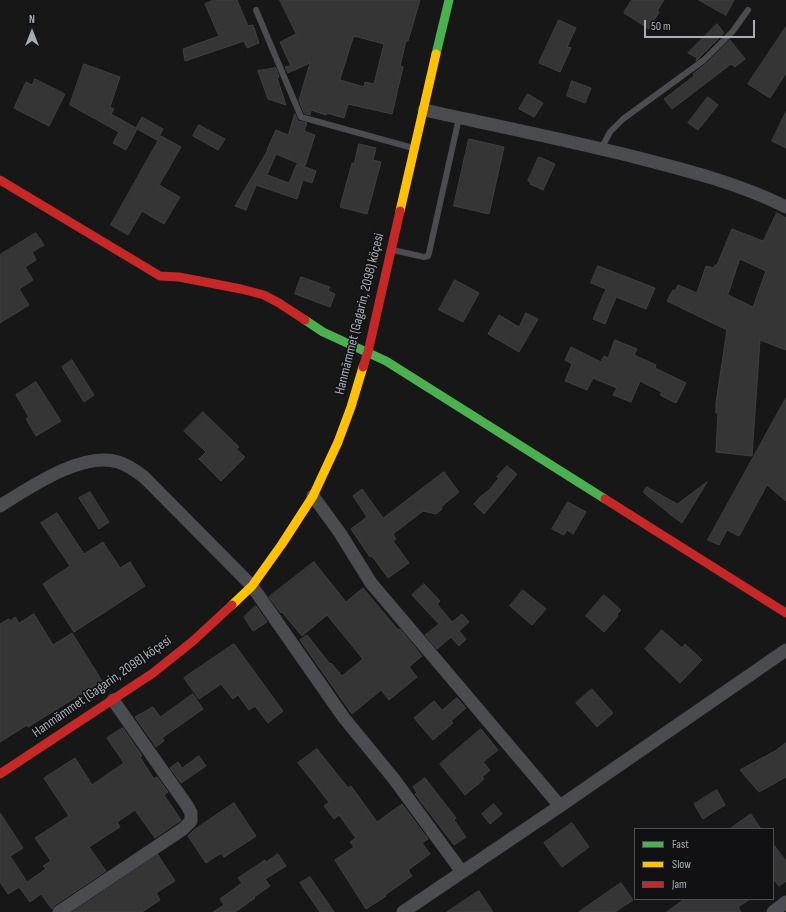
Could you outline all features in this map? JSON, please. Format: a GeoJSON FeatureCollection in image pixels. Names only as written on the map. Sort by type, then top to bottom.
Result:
{"type":"FeatureCollection","features":[{"type":"Feature","properties":{"kind":"street","name":"Hanmämmet (Gagarin, 2098) köçesi"},"geometry":{"type":"LineString","coordinates":[[0,774],[153,673],[193,641],[252,586],[282,544],[313,496],[338,442],[351,407],[368,352],[449,0]]}},
{"type":"Feature","properties":{"kind":"street"},"geometry":{"type":"LineString","coordinates":[[424,110],[601,149],[702,175],[751,192],[786,207]]}},
{"type":"Feature","properties":{"kind":"street"},"geometry":{"type":"LineString","coordinates":[[0,180],[160,276],[179,277],[264,295],[323,332],[386,361],[786,613]]}},
{"type":"Feature","properties":{"kind":"street"},"geometry":{"type":"LineString","coordinates":[[0,506],[42,480],[87,461],[116,461],[130,466],[144,477],[252,586],[344,718],[394,779],[462,872]]}},
{"type":"Feature","properties":{"kind":"street"},"geometry":{"type":"LineString","coordinates":[[313,496],[340,533],[371,583],[560,806]]}},
{"type":"Feature","properties":{"kind":"street"},"geometry":{"type":"LineString","coordinates":[[403,912],[786,650]]}},
{"type":"Feature","properties":{"kind":"street"},"geometry":{"type":"LineString","coordinates":[[59,912],[183,829],[191,822],[191,813],[188,807],[113,700]]}},
{"type":"Feature","properties":{"kind":"street"},"geometry":{"type":"LineString","coordinates":[[773,912],[786,902]]}},
{"type":"Feature","properties":{"kind":"lane"},"geometry":{"type":"LineString","coordinates":[[256,10],[301,117],[415,148]]}},
{"type":"Feature","properties":{"kind":"lane"},"geometry":{"type":"LineString","coordinates":[[601,149],[610,132],[623,119],[704,60],[733,31],[748,10]]}},
{"type":"Feature","properties":{"kind":"lane"},"geometry":{"type":"LineString","coordinates":[[391,250],[424,257],[428,256],[430,253],[459,118]]}},
{"type":"Feature","properties":{"kind":"building"},"geometry":{"type":"Polygon","coordinates":[[[214,0],[237,0],[248,26],[253,25],[259,43],[247,48],[244,41],[185,61],[183,49],[219,36],[205,4],[214,0]]]}},
{"type":"Feature","properties":{"kind":"building"},"geometry":{"type":"Polygon","coordinates":[[[280,0],[420,0],[408,41],[406,41],[400,66],[403,67],[392,114],[348,104],[344,118],[327,113],[326,115],[311,110],[310,115],[304,113],[299,100],[310,63],[288,73],[285,67],[291,66],[280,42],[296,34],[280,0]],[[354,36],[340,80],[364,87],[365,82],[374,84],[384,44],[354,36]]]}},
{"type":"Feature","properties":{"kind":"building"},"geometry":{"type":"Polygon","coordinates":[[[632,0],[664,0],[649,29],[624,13],[632,0]]]}},
{"type":"Feature","properties":{"kind":"building"},"geometry":{"type":"Polygon","coordinates":[[[699,0],[734,0],[726,15],[699,0]]]}},
{"type":"Feature","properties":{"kind":"building"},"geometry":{"type":"Polygon","coordinates":[[[559,20],[576,28],[567,47],[571,48],[560,72],[539,63],[559,20]]]}},
{"type":"Feature","properties":{"kind":"building"},"geometry":{"type":"Polygon","coordinates":[[[717,24],[724,33],[696,61],[697,58],[688,53],[717,24]]]}},
{"type":"Feature","properties":{"kind":"building"},"geometry":{"type":"Polygon","coordinates":[[[786,27],[786,73],[770,98],[748,84],[786,27]]]}},
{"type":"Feature","properties":{"kind":"building"},"geometry":{"type":"Polygon","coordinates":[[[730,40],[745,59],[735,67],[731,64],[672,109],[664,99],[694,76],[693,74],[707,63],[730,40]]]}},
{"type":"Feature","properties":{"kind":"building"},"geometry":{"type":"Polygon","coordinates":[[[84,64],[120,77],[110,107],[114,109],[111,114],[136,128],[142,117],[163,129],[157,140],[137,129],[126,150],[113,143],[119,132],[70,105],[84,64]]]}},
{"type":"Feature","properties":{"kind":"building"},"geometry":{"type":"Polygon","coordinates":[[[276,68],[279,77],[277,78],[286,105],[268,99],[258,71],[276,68]]]}},
{"type":"Feature","properties":{"kind":"building"},"geometry":{"type":"Polygon","coordinates":[[[35,79],[65,94],[49,126],[14,108],[26,82],[32,85],[35,79]]]}},
{"type":"Feature","properties":{"kind":"building"},"geometry":{"type":"Polygon","coordinates":[[[572,81],[591,88],[585,103],[567,96],[572,81]]]}},
{"type":"Feature","properties":{"kind":"building"},"geometry":{"type":"Polygon","coordinates":[[[528,94],[543,103],[534,117],[519,109],[528,94]]]}},
{"type":"Feature","properties":{"kind":"building"},"geometry":{"type":"Polygon","coordinates":[[[708,97],[718,105],[698,130],[688,123],[708,97]]]}},
{"type":"Feature","properties":{"kind":"building"},"geometry":{"type":"Polygon","coordinates":[[[786,112],[786,148],[772,141],[786,112]]]}},
{"type":"Feature","properties":{"kind":"building"},"geometry":{"type":"Polygon","coordinates":[[[295,114],[298,121],[307,123],[304,131],[315,135],[305,166],[276,154],[267,175],[289,183],[297,164],[316,171],[312,183],[303,180],[297,199],[256,185],[246,210],[235,206],[268,150],[276,130],[288,135],[295,114]]]}},
{"type":"Feature","properties":{"kind":"building"},"geometry":{"type":"Polygon","coordinates":[[[199,125],[225,139],[218,150],[193,136],[199,125]]]}},
{"type":"Feature","properties":{"kind":"building"},"geometry":{"type":"Polygon","coordinates":[[[161,136],[181,147],[159,185],[180,197],[164,224],[142,211],[128,235],[111,225],[161,136]]]}},
{"type":"Feature","properties":{"kind":"building"},"geometry":{"type":"Polygon","coordinates":[[[469,139],[504,147],[489,214],[454,206],[469,139]]]}},
{"type":"Feature","properties":{"kind":"building"},"geometry":{"type":"Polygon","coordinates":[[[359,144],[376,148],[373,160],[381,162],[367,214],[340,207],[352,163],[354,164],[359,144]]]}},
{"type":"Feature","properties":{"kind":"building"},"geometry":{"type":"Polygon","coordinates":[[[539,157],[555,164],[543,190],[530,184],[531,182],[528,181],[539,157]]]}},
{"type":"Feature","properties":{"kind":"building"},"geometry":{"type":"Polygon","coordinates":[[[777,213],[786,218],[786,350],[760,340],[752,456],[716,452],[718,413],[716,413],[716,403],[727,330],[667,301],[673,290],[675,291],[678,285],[697,293],[706,266],[714,268],[715,265],[717,265],[732,229],[763,241],[777,213]],[[740,259],[728,295],[753,307],[766,271],[740,259]]]}},
{"type":"Feature","properties":{"kind":"building"},"geometry":{"type":"Polygon","coordinates":[[[36,233],[44,245],[32,252],[36,260],[25,267],[33,280],[19,289],[29,305],[0,323],[0,255],[36,233]]]}},
{"type":"Feature","properties":{"kind":"building"},"geometry":{"type":"Polygon","coordinates":[[[598,266],[655,288],[646,309],[616,297],[605,324],[593,319],[606,289],[591,283],[598,266]]]}},
{"type":"Feature","properties":{"kind":"building"},"geometry":{"type":"Polygon","coordinates":[[[301,277],[330,287],[328,291],[335,294],[330,307],[295,294],[301,277]]]}},
{"type":"Feature","properties":{"kind":"building"},"geometry":{"type":"Polygon","coordinates":[[[455,280],[479,293],[463,322],[439,310],[455,280]]]}},
{"type":"Feature","properties":{"kind":"building"},"geometry":{"type":"Polygon","coordinates":[[[526,313],[538,319],[519,352],[488,334],[499,315],[519,327],[526,313]]]}},
{"type":"Feature","properties":{"kind":"building"},"geometry":{"type":"Polygon","coordinates":[[[615,340],[637,349],[634,355],[656,365],[655,368],[686,383],[676,403],[660,395],[662,392],[640,381],[631,402],[613,395],[617,388],[593,378],[587,390],[565,381],[572,364],[565,360],[571,347],[601,362],[604,356],[608,358],[615,340]]]}},
{"type":"Feature","properties":{"kind":"building"},"geometry":{"type":"Polygon","coordinates":[[[72,360],[94,395],[84,402],[62,367],[72,360]]]}},
{"type":"Feature","properties":{"kind":"building"},"geometry":{"type":"Polygon","coordinates":[[[36,382],[61,421],[36,436],[26,419],[29,417],[16,395],[36,382]]]}},
{"type":"Feature","properties":{"kind":"building"},"geometry":{"type":"Polygon","coordinates":[[[786,398],[786,501],[767,485],[739,536],[727,530],[719,545],[708,540],[786,398]]]}},
{"type":"Feature","properties":{"kind":"building"},"geometry":{"type":"Polygon","coordinates":[[[203,412],[239,447],[236,449],[245,457],[221,481],[199,459],[206,452],[184,431],[203,412]]]}},
{"type":"Feature","properties":{"kind":"building"},"geometry":{"type":"Polygon","coordinates":[[[507,466],[517,474],[484,514],[474,504],[489,490],[499,478],[497,477],[507,466]]]}},
{"type":"Feature","properties":{"kind":"building"},"geometry":{"type":"Polygon","coordinates":[[[444,472],[459,492],[441,507],[442,509],[436,514],[423,511],[393,534],[396,539],[393,541],[409,563],[388,578],[372,556],[370,557],[351,529],[367,517],[353,496],[362,489],[383,518],[444,472]]]}},
{"type":"Feature","properties":{"kind":"building"},"geometry":{"type":"Polygon","coordinates":[[[707,482],[682,523],[643,492],[647,487],[677,504],[707,482]]]}},
{"type":"Feature","properties":{"kind":"building"},"geometry":{"type":"Polygon","coordinates":[[[90,492],[109,522],[99,529],[79,498],[90,492]]]}},
{"type":"Feature","properties":{"kind":"building"},"geometry":{"type":"Polygon","coordinates":[[[568,502],[586,512],[573,534],[567,530],[564,535],[552,529],[568,502]]]}},
{"type":"Feature","properties":{"kind":"building"},"geometry":{"type":"Polygon","coordinates":[[[57,513],[84,554],[103,542],[120,568],[130,562],[145,586],[74,632],[43,584],[70,566],[41,523],[57,513]]]}},
{"type":"Feature","properties":{"kind":"building"},"geometry":{"type":"Polygon","coordinates":[[[314,562],[346,602],[363,588],[422,656],[409,667],[417,677],[389,700],[381,690],[352,714],[300,640],[307,635],[330,664],[331,663],[342,676],[363,659],[327,615],[302,636],[269,597],[314,562]]]}},
{"type":"Feature","properties":{"kind":"building"},"geometry":{"type":"Polygon","coordinates":[[[424,584],[440,601],[437,604],[452,622],[462,614],[469,622],[459,631],[466,639],[459,646],[451,637],[437,649],[425,635],[439,624],[412,595],[424,584]]]}},
{"type":"Feature","properties":{"kind":"building"},"geometry":{"type":"Polygon","coordinates":[[[523,590],[546,609],[532,625],[510,606],[523,590]]]}},
{"type":"Feature","properties":{"kind":"building"},"geometry":{"type":"Polygon","coordinates":[[[604,595],[621,610],[617,614],[618,616],[604,632],[586,616],[604,595]]]}},
{"type":"Feature","properties":{"kind":"building"},"geometry":{"type":"Polygon","coordinates":[[[256,606],[267,622],[253,631],[244,617],[256,606]]]}},
{"type":"Feature","properties":{"kind":"building"},"geometry":{"type":"Polygon","coordinates":[[[34,614],[53,645],[72,633],[102,681],[28,727],[27,725],[0,742],[0,624],[9,619],[10,621],[15,617],[19,623],[34,614]]]}},
{"type":"Feature","properties":{"kind":"building"},"geometry":{"type":"Polygon","coordinates":[[[662,630],[682,648],[685,644],[702,660],[680,683],[645,649],[662,630]]]}},
{"type":"Feature","properties":{"kind":"building"},"geometry":{"type":"Polygon","coordinates":[[[234,644],[283,711],[268,723],[255,706],[249,710],[238,695],[233,699],[221,684],[199,699],[184,678],[234,644]]]}},
{"type":"Feature","properties":{"kind":"building"},"geometry":{"type":"Polygon","coordinates":[[[592,689],[613,713],[597,727],[576,703],[592,689]]]}},
{"type":"Feature","properties":{"kind":"building"},"geometry":{"type":"Polygon","coordinates":[[[193,694],[203,709],[162,738],[164,741],[156,747],[135,717],[153,707],[160,717],[193,694]]]}},
{"type":"Feature","properties":{"kind":"building"},"geometry":{"type":"Polygon","coordinates":[[[457,698],[466,708],[451,721],[453,723],[433,740],[414,718],[434,701],[442,710],[457,698]]]}},
{"type":"Feature","properties":{"kind":"building"},"geometry":{"type":"Polygon","coordinates":[[[123,728],[142,756],[140,757],[154,779],[157,777],[168,792],[164,795],[181,820],[155,838],[135,810],[117,822],[120,827],[89,847],[106,871],[55,905],[52,909],[41,894],[30,902],[19,887],[8,894],[0,882],[0,813],[23,848],[10,856],[27,882],[46,869],[43,866],[51,861],[35,838],[69,816],[44,778],[75,758],[92,785],[124,763],[107,738],[123,728]]]}},
{"type":"Feature","properties":{"kind":"building"},"geometry":{"type":"Polygon","coordinates":[[[481,729],[498,750],[483,762],[490,770],[482,777],[484,779],[465,795],[440,764],[481,729]]]}},
{"type":"Feature","properties":{"kind":"building"},"geometry":{"type":"Polygon","coordinates":[[[786,743],[786,777],[759,792],[740,770],[775,751],[786,743]]]}},
{"type":"Feature","properties":{"kind":"building"},"geometry":{"type":"Polygon","coordinates":[[[317,749],[348,788],[351,786],[377,822],[402,804],[428,839],[422,843],[430,854],[408,870],[412,876],[366,909],[335,860],[354,847],[350,842],[356,838],[339,815],[334,819],[324,806],[329,802],[298,763],[317,749]]]}},
{"type":"Feature","properties":{"kind":"building"},"geometry":{"type":"Polygon","coordinates":[[[199,756],[206,766],[181,783],[170,768],[178,762],[182,768],[199,756]]]}},
{"type":"Feature","properties":{"kind":"building"},"geometry":{"type":"Polygon","coordinates":[[[425,778],[456,818],[454,820],[466,837],[454,845],[415,794],[417,793],[413,787],[425,778]]]}},
{"type":"Feature","properties":{"kind":"building"},"geometry":{"type":"Polygon","coordinates":[[[717,790],[725,805],[703,819],[694,804],[717,790]]]}},
{"type":"Feature","properties":{"kind":"building"},"geometry":{"type":"Polygon","coordinates":[[[234,803],[256,836],[224,857],[221,853],[206,863],[188,836],[194,830],[234,803]]]}},
{"type":"Feature","properties":{"kind":"building"},"geometry":{"type":"Polygon","coordinates":[[[494,804],[502,814],[490,824],[482,814],[494,804]]]}},
{"type":"Feature","properties":{"kind":"building"},"geometry":{"type":"Polygon","coordinates":[[[751,814],[760,828],[731,828],[751,814]]]}},
{"type":"Feature","properties":{"kind":"building"},"geometry":{"type":"Polygon","coordinates":[[[572,823],[589,847],[562,867],[544,843],[572,823]]]}},
{"type":"Feature","properties":{"kind":"building"},"geometry":{"type":"Polygon","coordinates":[[[774,845],[786,861],[786,881],[779,886],[774,880],[774,845]]]}},
{"type":"Feature","properties":{"kind":"building"},"geometry":{"type":"Polygon","coordinates":[[[278,854],[286,866],[265,879],[270,886],[235,912],[213,912],[224,905],[220,899],[242,883],[238,878],[265,860],[266,862],[278,854]]]}},
{"type":"Feature","properties":{"kind":"building"},"geometry":{"type":"Polygon","coordinates":[[[158,855],[175,881],[156,893],[160,900],[142,912],[73,912],[158,855]]]}},
{"type":"Feature","properties":{"kind":"building"},"geometry":{"type":"Polygon","coordinates":[[[310,877],[334,912],[320,912],[300,883],[310,877]]]}},
{"type":"Feature","properties":{"kind":"building"},"geometry":{"type":"Polygon","coordinates":[[[621,883],[633,900],[615,912],[579,912],[621,883]]]}},
{"type":"Feature","properties":{"kind":"building"},"geometry":{"type":"Polygon","coordinates":[[[479,891],[493,912],[447,912],[479,891]]]}},
{"type":"Feature","properties":{"kind":"building"},"geometry":{"type":"Polygon","coordinates":[[[684,900],[748,900],[738,907],[741,912],[667,912],[684,900]]]}},
{"type":"Feature","properties":{"kind":"traffic: fast"},"geometry":{"type":"LineString","coordinates":[[436,54],[449,0]]}},
{"type":"Feature","properties":{"kind":"traffic: fast"},"geometry":{"type":"LineString","coordinates":[[305,320],[323,332],[386,361],[605,499]]}},
{"type":"Feature","properties":{"kind":"traffic: slow"},"geometry":{"type":"LineString","coordinates":[[400,211],[436,54]]}},
{"type":"Feature","properties":{"kind":"traffic: slow"},"geometry":{"type":"LineString","coordinates":[[232,605],[252,586],[282,544],[313,496],[338,442],[351,407],[363,367]]}},
{"type":"Feature","properties":{"kind":"traffic: jam"},"geometry":{"type":"LineString","coordinates":[[0,180],[160,276],[179,277],[264,295],[305,320]]}},
{"type":"Feature","properties":{"kind":"traffic: jam"},"geometry":{"type":"LineString","coordinates":[[363,367],[368,352],[400,211]]}},
{"type":"Feature","properties":{"kind":"traffic: jam"},"geometry":{"type":"LineString","coordinates":[[605,499],[786,613]]}},
{"type":"Feature","properties":{"kind":"traffic: jam"},"geometry":{"type":"LineString","coordinates":[[0,774],[153,673],[193,641],[232,605]]}}]}
